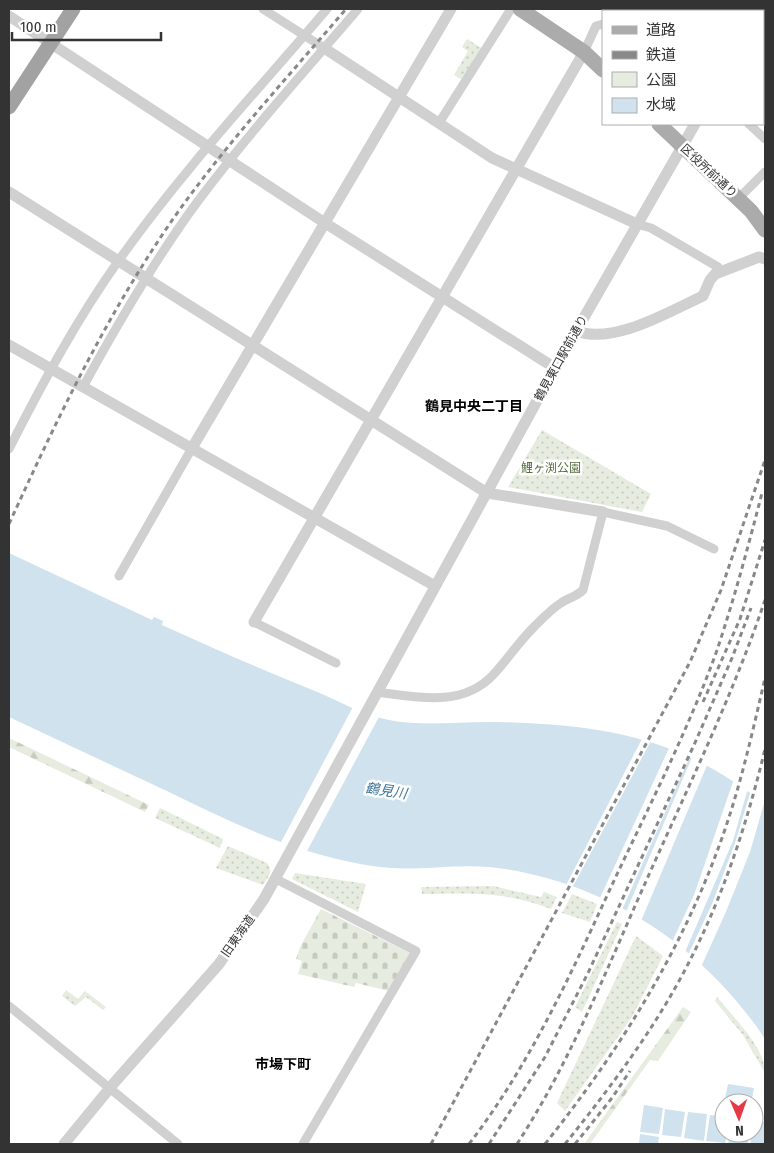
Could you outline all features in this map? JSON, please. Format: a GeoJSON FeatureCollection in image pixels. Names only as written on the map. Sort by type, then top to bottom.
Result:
{"type":"FeatureCollection","features":[{"type":"Feature","properties":{"kind":"highway"},"geometry":{"type":"LineString","coordinates":[[9,107],[73,9]]}},
{"type":"Feature","properties":{"kind":"main road"},"geometry":{"type":"LineString","coordinates":[[520,9],[584,52],[602,69]]}},
{"type":"Feature","properties":{"kind":"main road","name":"区役所前通り"},"geometry":{"type":"LineString","coordinates":[[660,125],[763,224]]}},
{"type":"Feature","properties":{"kind":"street"},"geometry":{"type":"LineString","coordinates":[[263,9],[492,158],[637,224],[645,225],[718,267],[720,272]]}},
{"type":"Feature","properties":{"kind":"street"},"geometry":{"type":"LineString","coordinates":[[9,449],[50,369],[119,260],[208,146],[327,9]]}},
{"type":"Feature","properties":{"kind":"street"},"geometry":{"type":"LineString","coordinates":[[83,387],[147,278],[197,202],[230,160],[358,9]]}},
{"type":"Feature","properties":{"kind":"street"},"geometry":{"type":"LineString","coordinates":[[119,576],[192,448],[451,9]]}},
{"type":"Feature","properties":{"kind":"street"},"geometry":{"type":"LineString","coordinates":[[439,123],[511,9]]}},
{"type":"Feature","properties":{"kind":"street"},"geometry":{"type":"LineString","coordinates":[[9,16],[325,223],[555,368]]}},
{"type":"Feature","properties":{"kind":"street"},"geometry":{"type":"LineString","coordinates":[[336,664],[254,622],[515,168],[584,52],[596,26],[602,24]]}},
{"type":"Feature","properties":{"kind":"street","name":"鶴見東口駅前通り"},"geometry":{"type":"LineString","coordinates":[[375,696],[555,368],[681,145],[694,125]]}},
{"type":"Feature","properties":{"kind":"street"},"geometry":{"type":"LineString","coordinates":[[750,125],[765,139]]}},
{"type":"Feature","properties":{"kind":"street"},"geometry":{"type":"LineString","coordinates":[[738,199],[765,172]]}},
{"type":"Feature","properties":{"kind":"street"},"geometry":{"type":"LineString","coordinates":[[9,192],[371,418],[487,493],[603,512],[667,526],[714,549]]}},
{"type":"Feature","properties":{"kind":"street"},"geometry":{"type":"LineString","coordinates":[[576,331],[592,335],[611,334],[671,312],[703,296],[710,280],[720,272],[759,258],[765,259]]}},
{"type":"Feature","properties":{"kind":"street"},"geometry":{"type":"LineString","coordinates":[[9,345],[435,586]]}},
{"type":"Feature","properties":{"kind":"street"},"geometry":{"type":"LineString","coordinates":[[375,696],[432,699],[460,696],[482,684],[533,628],[559,604],[574,598],[583,590],[603,512]]}},
{"type":"Feature","properties":{"kind":"street","name":"旧東海道"},"geometry":{"type":"LineString","coordinates":[[64,1144],[109,1089],[219,964],[276,879],[375,696]]}},
{"type":"Feature","properties":{"kind":"street"},"geometry":{"type":"LineString","coordinates":[[276,879],[416,951],[303,1144]]}},
{"type":"Feature","properties":{"kind":"street"},"geometry":{"type":"LineString","coordinates":[[9,1006],[178,1144]]}},
{"type":"Feature","properties":{"kind":"green space"},"geometry":{"type":"Polygon","coordinates":[[[467,39],[483,49],[463,80],[454,75],[468,51],[462,47],[467,39]]]}},
{"type":"Feature","properties":{"kind":"green space","name":"鯉ヶ渕公園"},"geometry":{"type":"Polygon","coordinates":[[[542,430],[651,494],[642,512],[508,487],[542,430]]]}},
{"type":"Feature","properties":{"kind":"green space"},"geometry":{"type":"Polygon","coordinates":[[[9,738],[149,805],[145,812],[9,747],[9,738]]]}},
{"type":"Feature","properties":{"kind":"green space"},"geometry":{"type":"Polygon","coordinates":[[[160,808],[223,839],[220,848],[155,818],[160,808]]]}},
{"type":"Feature","properties":{"kind":"green space"},"geometry":{"type":"Polygon","coordinates":[[[228,846],[267,863],[270,872],[263,885],[216,868],[228,846]]]}},
{"type":"Feature","properties":{"kind":"green space"},"geometry":{"type":"Polygon","coordinates":[[[295,873],[366,884],[358,912],[292,879],[295,873]]]}},
{"type":"Feature","properties":{"kind":"green space"},"geometry":{"type":"Polygon","coordinates":[[[493,886],[541,897],[544,892],[557,897],[551,909],[518,899],[488,894],[422,894],[421,887],[493,886]]]}},
{"type":"Feature","properties":{"kind":"green space"},"geometry":{"type":"Polygon","coordinates":[[[572,894],[597,904],[590,922],[562,913],[572,894]]]}},
{"type":"Feature","properties":{"kind":"green space"},"geometry":{"type":"Polygon","coordinates":[[[321,909],[410,953],[389,991],[356,983],[354,987],[298,974],[302,961],[296,959],[300,947],[321,909]]]}},
{"type":"Feature","properties":{"kind":"green space"},"geometry":{"type":"Polygon","coordinates":[[[617,922],[622,924],[582,1012],[575,1007],[617,922]]]}},
{"type":"Feature","properties":{"kind":"green space"},"geometry":{"type":"Polygon","coordinates":[[[636,936],[663,956],[632,1017],[565,1111],[557,1103],[636,936]]]}},
{"type":"Feature","properties":{"kind":"green space"},"geometry":{"type":"Polygon","coordinates":[[[66,990],[78,999],[85,991],[106,1007],[103,1010],[86,997],[75,1006],[62,996],[66,990]]]}},
{"type":"Feature","properties":{"kind":"green space"},"geometry":{"type":"Polygon","coordinates":[[[717,997],[754,1043],[764,1063],[765,1073],[743,1035],[715,1001],[717,997]]]}},
{"type":"Feature","properties":{"kind":"green space"},"geometry":{"type":"Polygon","coordinates":[[[683,1007],[691,1012],[658,1061],[650,1060],[590,1144],[584,1144],[683,1007]]]}},
{"type":"Feature","properties":{"kind":"water","name":"鶴見川"},"geometry":{"type":"Polygon","coordinates":[[[9,553],[152,620],[154,617],[163,621],[162,625],[370,715],[389,720],[416,723],[499,722],[547,724],[618,734],[665,747],[707,766],[727,778],[765,803],[765,1039],[740,1005],[712,974],[680,946],[646,922],[610,902],[571,886],[531,874],[477,866],[380,867],[304,850],[236,824],[9,717],[9,553]]]}},
{"type":"Feature","properties":{"kind":"water"},"geometry":{"type":"Polygon","coordinates":[[[728,1084],[754,1088],[753,1093],[726,1093],[728,1084]]]}},
{"type":"Feature","properties":{"kind":"water"},"geometry":{"type":"Polygon","coordinates":[[[644,1105],[663,1108],[659,1134],[640,1132],[644,1105]]]}},
{"type":"Feature","properties":{"kind":"water"},"geometry":{"type":"Polygon","coordinates":[[[665,1109],[685,1112],[681,1137],[662,1135],[665,1109]]]}},
{"type":"Feature","properties":{"kind":"water"},"geometry":{"type":"Polygon","coordinates":[[[688,1112],[707,1114],[704,1141],[684,1138],[688,1112]]]}},
{"type":"Feature","properties":{"kind":"water"},"geometry":{"type":"Polygon","coordinates":[[[710,1115],[714,1116],[714,1142],[706,1141],[710,1115]]]}},
{"type":"Feature","properties":{"kind":"water"},"geometry":{"type":"Polygon","coordinates":[[[765,1122],[765,1144],[750,1144],[764,1143],[765,1122]]]}},
{"type":"Feature","properties":{"kind":"water"},"geometry":{"type":"Polygon","coordinates":[[[640,1134],[659,1137],[658,1144],[639,1144],[640,1134]]]}},
{"type":"Feature","properties":{"kind":"water"},"geometry":{"type":"Polygon","coordinates":[[[728,1143],[748,1143],[748,1144],[728,1143]]]}},
{"type":"Feature","properties":{"kind":"pier"},"geometry":{"type":"Polygon","coordinates":[[[354,705],[380,715],[306,853],[280,844],[354,705]]]}},
{"type":"Feature","properties":{"kind":"pier"},"geometry":{"type":"Polygon","coordinates":[[[643,737],[652,739],[571,890],[565,887],[643,737]]]}},
{"type":"Feature","properties":{"kind":"pier"},"geometry":{"type":"Polygon","coordinates":[[[670,746],[691,754],[622,910],[599,900],[670,746]]]}},
{"type":"Feature","properties":{"kind":"pier"},"geometry":{"type":"Polygon","coordinates":[[[693,755],[708,763],[641,921],[626,912],[693,755]]]}},
{"type":"Feature","properties":{"kind":"pier"},"geometry":{"type":"Polygon","coordinates":[[[734,779],[748,788],[733,841],[685,952],[672,942],[694,895],[734,779]]]}},
{"type":"Feature","properties":{"kind":"pier"},"geometry":{"type":"Polygon","coordinates":[[[751,790],[765,800],[750,852],[701,967],[688,955],[712,904],[735,843],[751,790]]]}},
{"type":"Feature","properties":{"kind":"railway"},"geometry":{"type":"LineString","coordinates":[[9,524],[84,368],[126,293],[173,219],[257,112],[346,9]]}},
{"type":"Feature","properties":{"kind":"railway"},"geometry":{"type":"LineString","coordinates":[[431,1144],[690,662],[721,590],[765,460]]}},
{"type":"Feature","properties":{"kind":"railway"},"geometry":{"type":"LineString","coordinates":[[469,1144],[511,1083],[547,1020],[680,742],[716,653],[735,593],[762,493]]}},
{"type":"Feature","properties":{"kind":"railway"},"geometry":{"type":"LineString","coordinates":[[703,702],[740,619],[765,540]]}},
{"type":"Feature","properties":{"kind":"railway"},"geometry":{"type":"LineString","coordinates":[[517,1144],[554,1080],[587,1014],[724,706],[765,600]]}},
{"type":"Feature","properties":{"kind":"railway"},"geometry":{"type":"LineString","coordinates":[[489,1144],[545,1057],[588,973],[694,745],[732,658],[751,608]]}},
{"type":"Feature","properties":{"kind":"railway"},"geometry":{"type":"LineString","coordinates":[[545,1144],[573,1108],[624,1035],[669,958],[689,918],[723,835],[746,757],[765,678]]}},
{"type":"Feature","properties":{"kind":"railway"},"geometry":{"type":"LineString","coordinates":[[565,1144],[646,1036],[687,966],[712,914],[733,860],[765,749]]}},
{"type":"Feature","properties":{"kind":"railway"},"geometry":{"type":"LineString","coordinates":[[575,1144],[612,1098],[630,1071]]}},
{"type":"Feature","properties":{"kind":"district","name":"鶴見中央二丁目"},"geometry":{"type":"Point","coordinates":[474,406]}},
{"type":"Feature","properties":{"kind":"district","name":"市場下町"},"geometry":{"type":"Point","coordinates":[283,1064]}}]}
